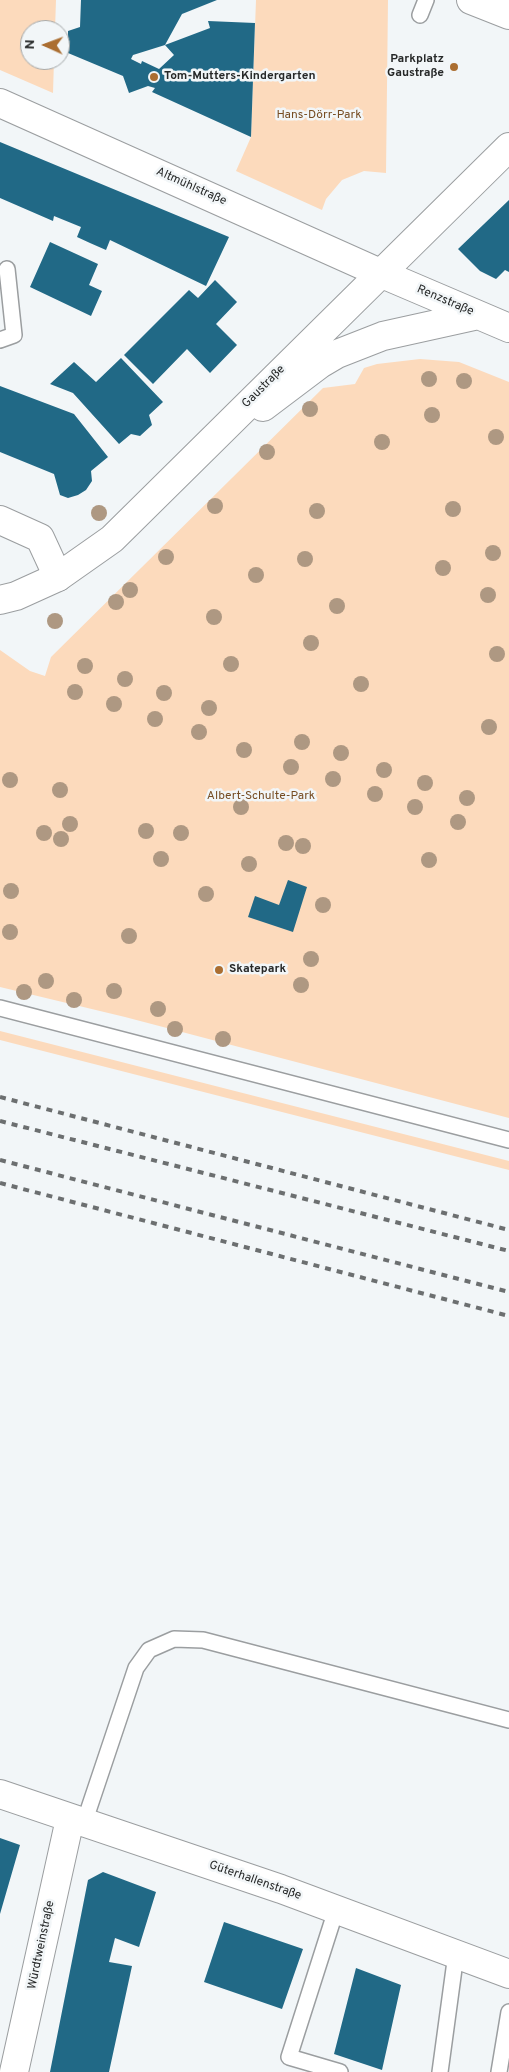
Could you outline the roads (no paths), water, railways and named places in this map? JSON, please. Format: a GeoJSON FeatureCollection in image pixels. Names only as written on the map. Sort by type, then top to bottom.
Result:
{"type":"FeatureCollection","features":[{"type":"Feature","properties":{"kind":"street"},"geometry":{"type":"LineString","coordinates":[[471,0],[509,15]]}},
{"type":"Feature","properties":{"kind":"street","name":"Altmühlstraße"},"geometry":{"type":"LineString","coordinates":[[0,103],[380,273]]}},
{"type":"Feature","properties":{"kind":"street","name":"Gaustraße"},"geometry":{"type":"LineString","coordinates":[[0,600],[16,596],[58,577],[112,539],[509,147]]}},
{"type":"Feature","properties":{"kind":"street","name":"Renzstraße"},"geometry":{"type":"LineString","coordinates":[[380,273],[509,328]]}},
{"type":"Feature","properties":{"kind":"street"},"geometry":{"type":"LineString","coordinates":[[194,458],[336,354],[383,336],[478,315]]}},
{"type":"Feature","properties":{"kind":"street"},"geometry":{"type":"LineString","coordinates":[[0,520],[40,538],[58,577]]}},
{"type":"Feature","properties":{"kind":"street","name":"Güterhallenstraße"},"geometry":{"type":"LineString","coordinates":[[0,1794],[281,1889],[509,1974]]}},
{"type":"Feature","properties":{"kind":"street","name":"Würdtweinstraße"},"geometry":{"type":"LineString","coordinates":[[14,2072],[77,1821]]}},
{"type":"Feature","properties":{"kind":"lane"},"geometry":{"type":"LineString","coordinates":[[420,15],[426,0]]}},
{"type":"Feature","properties":{"kind":"lane"},"geometry":{"type":"LineString","coordinates":[[0,340],[14,335],[7,270]]}},
{"type":"Feature","properties":{"kind":"lane"},"geometry":{"type":"LineString","coordinates":[[0,1008],[509,1140]]}},
{"type":"Feature","properties":{"kind":"lane"},"geometry":{"type":"LineString","coordinates":[[77,1821],[136,1668],[149,1650],[174,1639],[203,1640],[509,1720]]}},
{"type":"Feature","properties":{"kind":"lane"},"geometry":{"type":"LineString","coordinates":[[336,1910],[289,2057],[340,2072]]}},
{"type":"Feature","properties":{"kind":"lane"},"geometry":{"type":"LineString","coordinates":[[440,2072],[456,1954]]}},
{"type":"Feature","properties":{"kind":"lane"},"geometry":{"type":"LineString","coordinates":[[499,2072],[509,2012]]}},
{"type":"Feature","properties":{"kind":"railway"},"geometry":{"type":"LineString","coordinates":[[0,1097],[509,1230]]}},
{"type":"Feature","properties":{"kind":"railway"},"geometry":{"type":"LineString","coordinates":[[0,1121],[509,1251]]}},
{"type":"Feature","properties":{"kind":"railway"},"geometry":{"type":"LineString","coordinates":[[0,1160],[509,1292]]}},
{"type":"Feature","properties":{"kind":"railway"},"geometry":{"type":"LineString","coordinates":[[0,1183],[509,1316]]}},
{"type":"Feature","properties":{"kind":"place","name":"Parkplatz Gaustraße"},"geometry":{"type":"Point","coordinates":[454,67]}},
{"type":"Feature","properties":{"kind":"place","name":"Tom-Mutters-Kindergarten"},"geometry":{"type":"Point","coordinates":[154,77]}},
{"type":"Feature","properties":{"kind":"place","name":"Skatepark"},"geometry":{"type":"Point","coordinates":[219,970]}},
{"type":"Feature","properties":{"kind":"park label","name":"Hans-Dörr-Park"},"geometry":{"type":"Point","coordinates":[319,116]}},
{"type":"Feature","properties":{"kind":"park label","name":"Albert-Schulte-Park"},"geometry":{"type":"Point","coordinates":[261,797]}}]}
